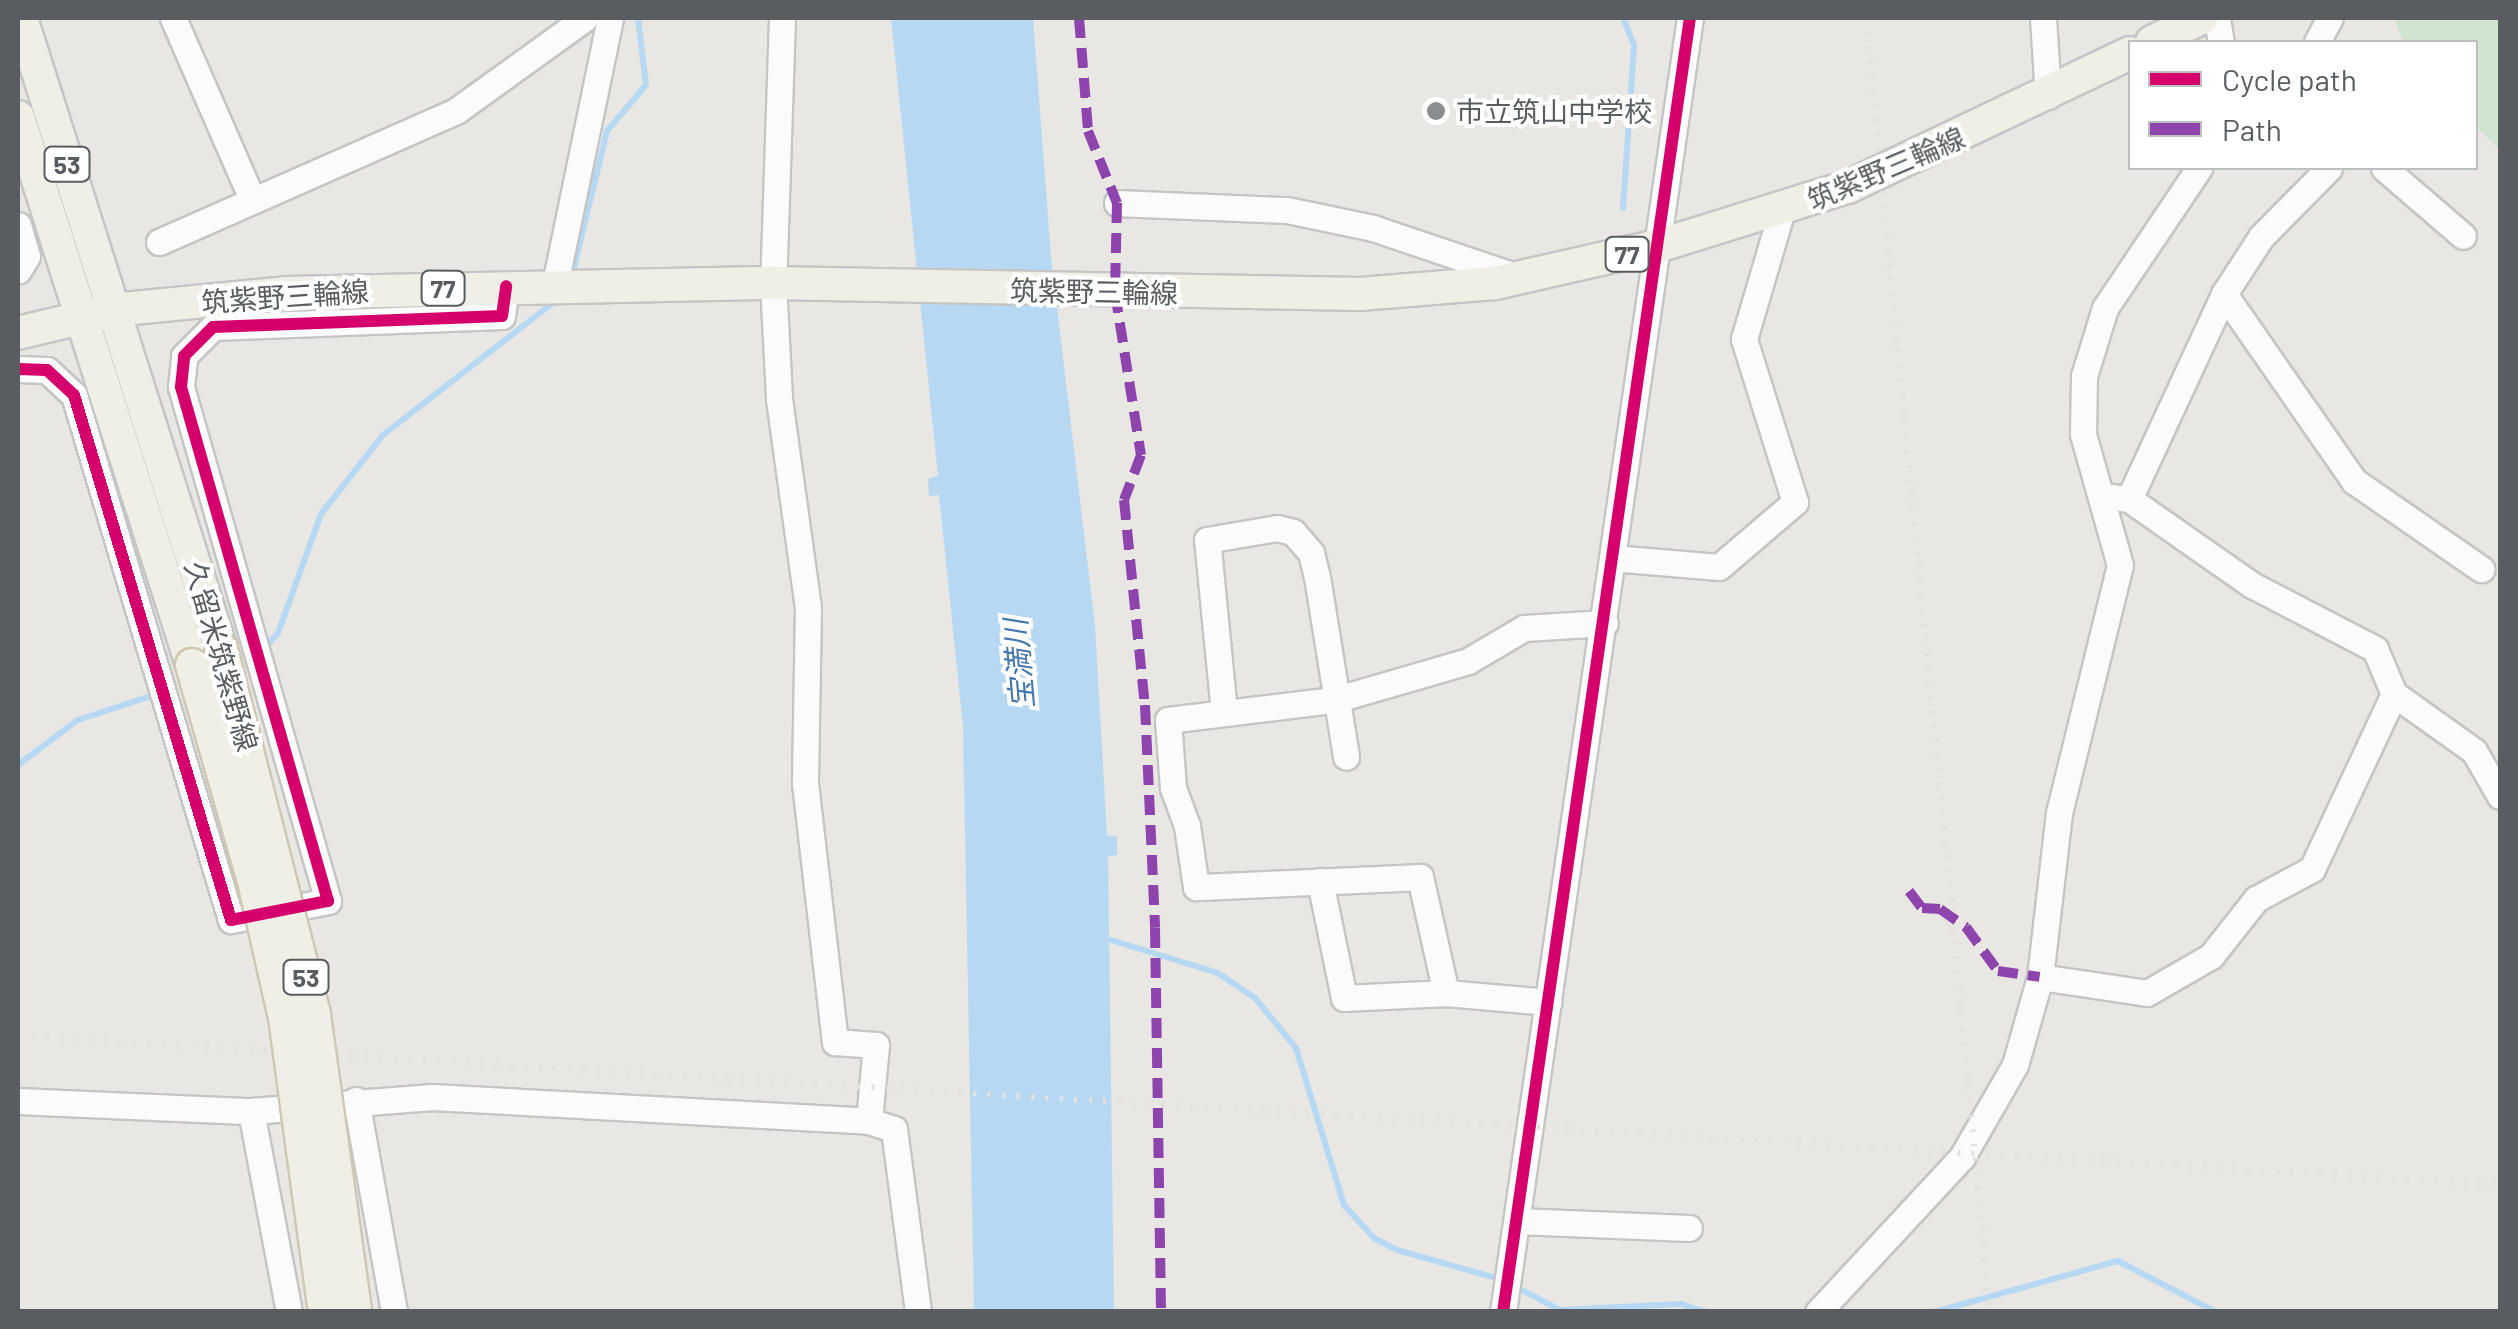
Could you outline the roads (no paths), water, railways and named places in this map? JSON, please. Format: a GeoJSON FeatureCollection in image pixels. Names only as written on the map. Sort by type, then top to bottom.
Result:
{"type":"FeatureCollection","features":[{"type":"Feature","properties":{"kind":"main road","name":"久留米筑紫野線"},"geometry":{"type":"LineString","coordinates":[[22,18],[192,665],[254,881],[284,1017],[325,1312]]}},
{"type":"Feature","properties":{"kind":"main road"},"geometry":{"type":"LineString","coordinates":[[2156,40],[2200,18]]}},
{"type":"Feature","properties":{"kind":"main road","name":"筑紫野三輪線"},"geometry":{"type":"LineString","coordinates":[[18,332],[98,314],[284,293],[555,284],[774,283],[1086,292],[1360,294],[1521,278],[1658,246],[1782,210],[1882,174],[2128,55]]}},
{"type":"Feature","properties":{"kind":"main road","name":"久留米筑紫野線"},"geometry":{"type":"LineString","coordinates":[[18,117],[98,314],[221,648],[314,1014],[355,1312]]}},
{"type":"Feature","properties":{"kind":"street"},"geometry":{"type":"LineString","coordinates":[[174,18],[252,199]]}},
{"type":"Feature","properties":{"kind":"street"},"geometry":{"type":"LineString","coordinates":[[158,242],[456,111],[585,18]]}},
{"type":"Feature","properties":{"kind":"street"},"geometry":{"type":"LineString","coordinates":[[555,284],[610,18]]}},
{"type":"Feature","properties":{"kind":"street"},"geometry":{"type":"LineString","coordinates":[[782,18],[774,283],[779,399],[808,607],[804,783],[834,1042],[876,1045],[869,1121]]}},
{"type":"Feature","properties":{"kind":"street"},"geometry":{"type":"LineString","coordinates":[[1503,1312],[1690,18]]}},
{"type":"Feature","properties":{"kind":"street"},"geometry":{"type":"LineString","coordinates":[[2043,18],[2048,96]]}},
{"type":"Feature","properties":{"kind":"street"},"geometry":{"type":"LineString","coordinates":[[2318,40],[2330,18]]}},
{"type":"Feature","properties":{"kind":"street"},"geometry":{"type":"LineString","coordinates":[[1818,1312],[1933,1192],[1990,1119],[2015,1065],[2040,978],[2059,814],[2120,565],[2116,498],[2083,434],[2084,376],[2104,308],[2198,170]]}},
{"type":"Feature","properties":{"kind":"street"},"geometry":{"type":"LineString","coordinates":[[2116,498],[2224,294],[2261,237],[2328,170]]}},
{"type":"Feature","properties":{"kind":"street"},"geometry":{"type":"LineString","coordinates":[[2386,170],[2462,236]]}},
{"type":"Feature","properties":{"kind":"street"},"geometry":{"type":"LineString","coordinates":[[1117,204],[1288,210],[1373,228],[1521,278]]}},
{"type":"Feature","properties":{"kind":"street"},"geometry":{"type":"LineString","coordinates":[[1624,559],[1718,567],[1795,502],[1744,338],[1782,210]]}},
{"type":"Feature","properties":{"kind":"street"},"geometry":{"type":"LineString","coordinates":[[18,225],[27,256],[18,272]]}},
{"type":"Feature","properties":{"kind":"street"},"geometry":{"type":"LineString","coordinates":[[18,369],[47,370],[74,395],[231,920],[328,901],[180,387],[184,356],[213,327],[502,316],[506,286]]}},
{"type":"Feature","properties":{"kind":"street"},"geometry":{"type":"LineString","coordinates":[[2224,294],[2354,481],[2481,569]]}},
{"type":"Feature","properties":{"kind":"street"},"geometry":{"type":"LineString","coordinates":[[2116,498],[2252,585],[2375,649],[2394,694],[2474,750],[2500,796]]}},
{"type":"Feature","properties":{"kind":"street"},"geometry":{"type":"LineString","coordinates":[[1224,712],[1207,540],[1276,528],[1293,532],[1311,553],[1346,757]]}},
{"type":"Feature","properties":{"kind":"street"},"geometry":{"type":"LineString","coordinates":[[1446,993],[1420,877],[1196,887],[1187,826],[1172,788],[1168,720],[1334,700],[1468,661],[1524,628],[1605,624]]}},
{"type":"Feature","properties":{"kind":"street"},"geometry":{"type":"LineString","coordinates":[[2040,978],[2147,993],[2211,956],[2256,900],[2312,869],[2394,694]]}},
{"type":"Feature","properties":{"kind":"street"},"geometry":{"type":"LineString","coordinates":[[1320,881],[1344,998],[1446,993],[1549,1002]]}},
{"type":"Feature","properties":{"kind":"street"},"geometry":{"type":"LineString","coordinates":[[18,1102],[250,1111],[432,1097],[869,1121],[894,1129],[918,1312]]}},
{"type":"Feature","properties":{"kind":"street"},"geometry":{"type":"LineString","coordinates":[[356,1100],[394,1312]]}},
{"type":"Feature","properties":{"kind":"street"},"geometry":{"type":"LineString","coordinates":[[250,1111],[289,1312]]}},
{"type":"Feature","properties":{"kind":"street"},"geometry":{"type":"LineString","coordinates":[[1517,1221],[1689,1228]]}},
{"type":"Feature","properties":{"kind":"water","name":"宝満川"},"geometry":{"type":"Polygon","coordinates":[[[891,18],[1033,18],[1051,257],[1095,626],[1107,835],[1117,837],[1117,855],[1108,856],[1114,1311],[974,1311],[963,726],[939,495],[929,496],[928,479],[938,476],[891,18]]]}},
{"type":"Feature","properties":{"kind":"waterway"},"geometry":{"type":"LineString","coordinates":[[571,279],[607,131],[646,85],[638,18]]}},
{"type":"Feature","properties":{"kind":"waterway"},"geometry":{"type":"LineString","coordinates":[[1623,18],[1634,45],[1623,208]]}},
{"type":"Feature","properties":{"kind":"waterway"},"geometry":{"type":"LineString","coordinates":[[264,649],[278,633],[321,514],[383,435],[555,301]]}},
{"type":"Feature","properties":{"kind":"waterway"},"geometry":{"type":"LineString","coordinates":[[18,765],[78,720],[157,694]]}},
{"type":"Feature","properties":{"kind":"waterway"},"geometry":{"type":"LineString","coordinates":[[1101,937],[1218,973],[1255,998],[1296,1048],[1344,1205],[1374,1238],[1397,1250],[1503,1280]]}},
{"type":"Feature","properties":{"kind":"waterway"},"geometry":{"type":"LineString","coordinates":[[1934,1312],[2118,1261],[2216,1312]]}},
{"type":"Feature","properties":{"kind":"waterway"},"geometry":{"type":"LineString","coordinates":[[1514,1286],[1560,1310],[1681,1304],[1705,1312]]}},
{"type":"Feature","properties":{"kind":"railway"},"geometry":{"type":"LineString","coordinates":[[1866,18],[1990,1312]]}},
{"type":"Feature","properties":{"kind":"railway"},"geometry":{"type":"LineString","coordinates":[[18,1036],[2500,1185]]}},
{"type":"Feature","properties":{"kind":"place","name":"市立筑山中学校"},"geometry":{"type":"Point","coordinates":[1436,111]}}]}
